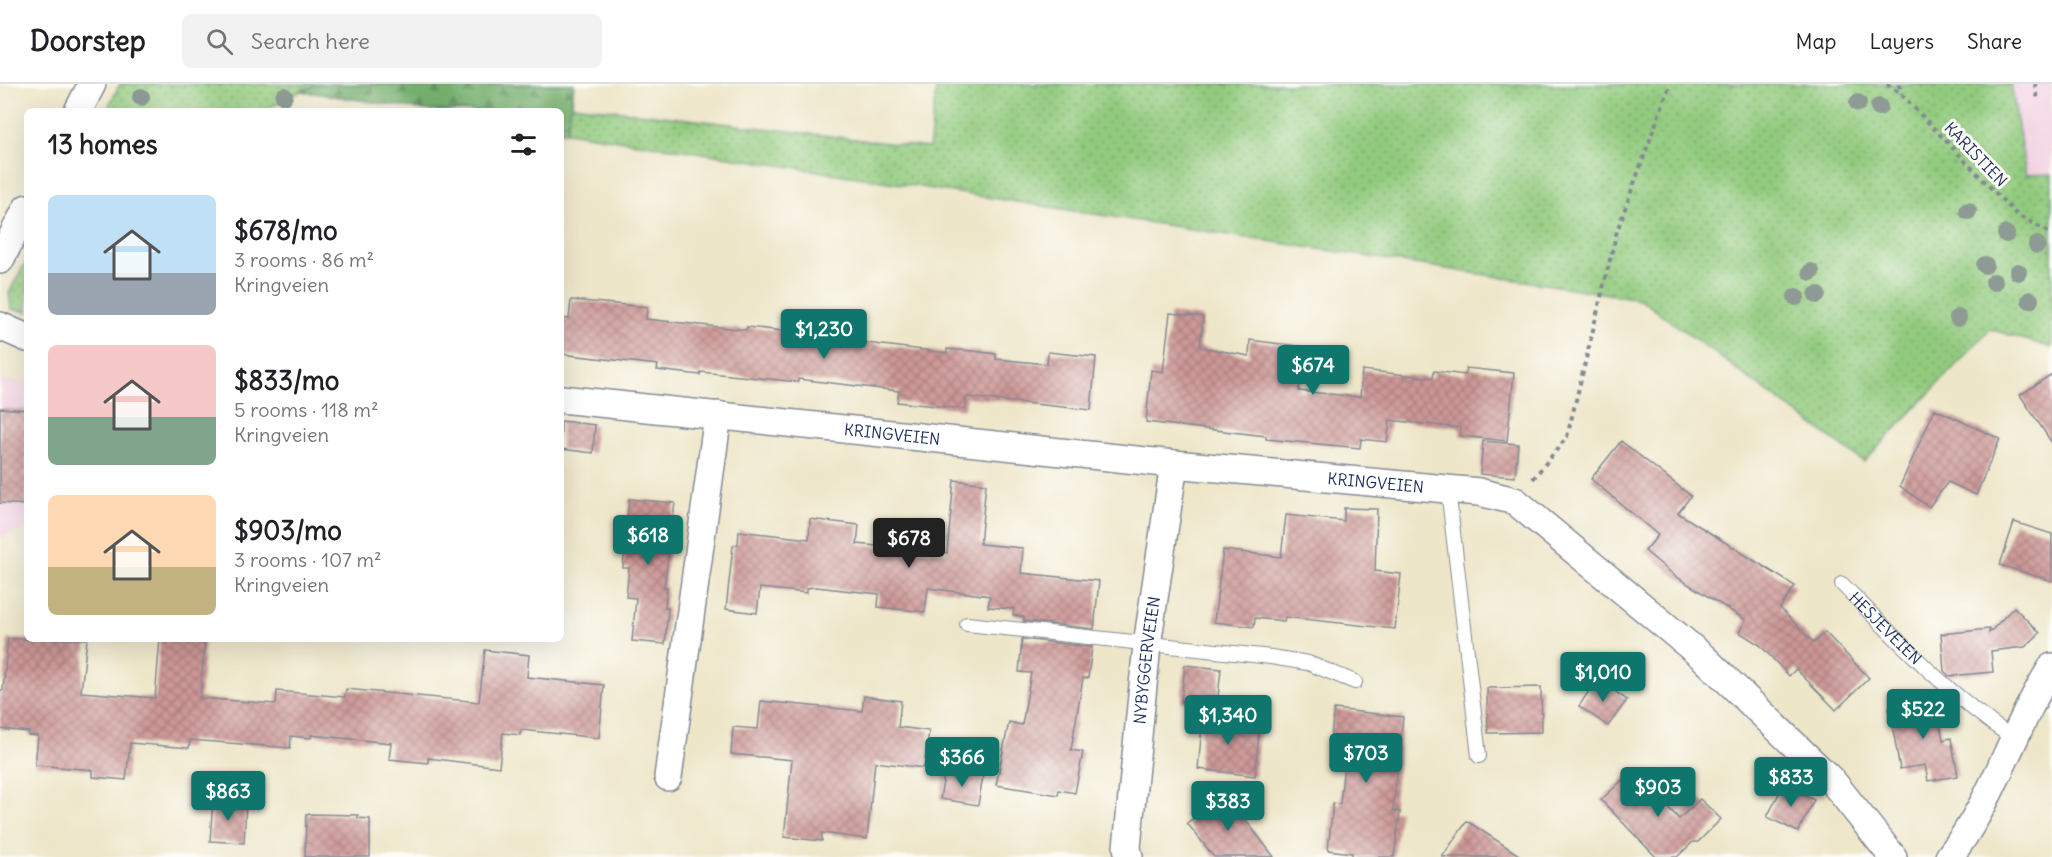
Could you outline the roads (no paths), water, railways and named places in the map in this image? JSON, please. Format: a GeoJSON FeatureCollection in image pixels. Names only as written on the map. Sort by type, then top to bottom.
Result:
{"type":"FeatureCollection","features":[{"type":"Feature","properties":{"kind":"street"},"geometry":{"type":"LineString","coordinates":[[80,108],[92,84]]}},
{"type":"Feature","properties":{"kind":"street"},"geometry":{"type":"LineString","coordinates":[[0,260],[24,214]]}},
{"type":"Feature","properties":{"kind":"street"},"geometry":{"type":"LineString","coordinates":[[0,326],[24,337]]}},
{"type":"Feature","properties":{"kind":"street","name":"KRINGVEIEN"},"geometry":{"type":"LineString","coordinates":[[564,399],[1174,464],[1479,492],[1515,501],[1704,657],[1833,782],[1893,857]]}},
{"type":"Feature","properties":{"kind":"street"},"geometry":{"type":"LineString","coordinates":[[668,777],[718,415]]}},
{"type":"Feature","properties":{"kind":"street","name":"NYBYGGERVEIEN"},"geometry":{"type":"LineString","coordinates":[[1129,857],[1127,848],[1147,645],[1174,464]]}},
{"type":"Feature","properties":{"kind":"street"},"geometry":{"type":"LineString","coordinates":[[1949,857],[1985,804],[2035,693],[2052,667]]}},
{"type":"Feature","properties":{"kind":"lane"},"geometry":{"type":"LineString","coordinates":[[1448,489],[1479,756]]}},
{"type":"Feature","properties":{"kind":"lane","name":"HESJEVEIEN"},"geometry":{"type":"LineString","coordinates":[[1842,584],[1911,654],[1980,716],[2013,738]]}},
{"type":"Feature","properties":{"kind":"lane"},"geometry":{"type":"LineString","coordinates":[[967,624],[1271,657],[1308,663],[1355,681]]}}]}
